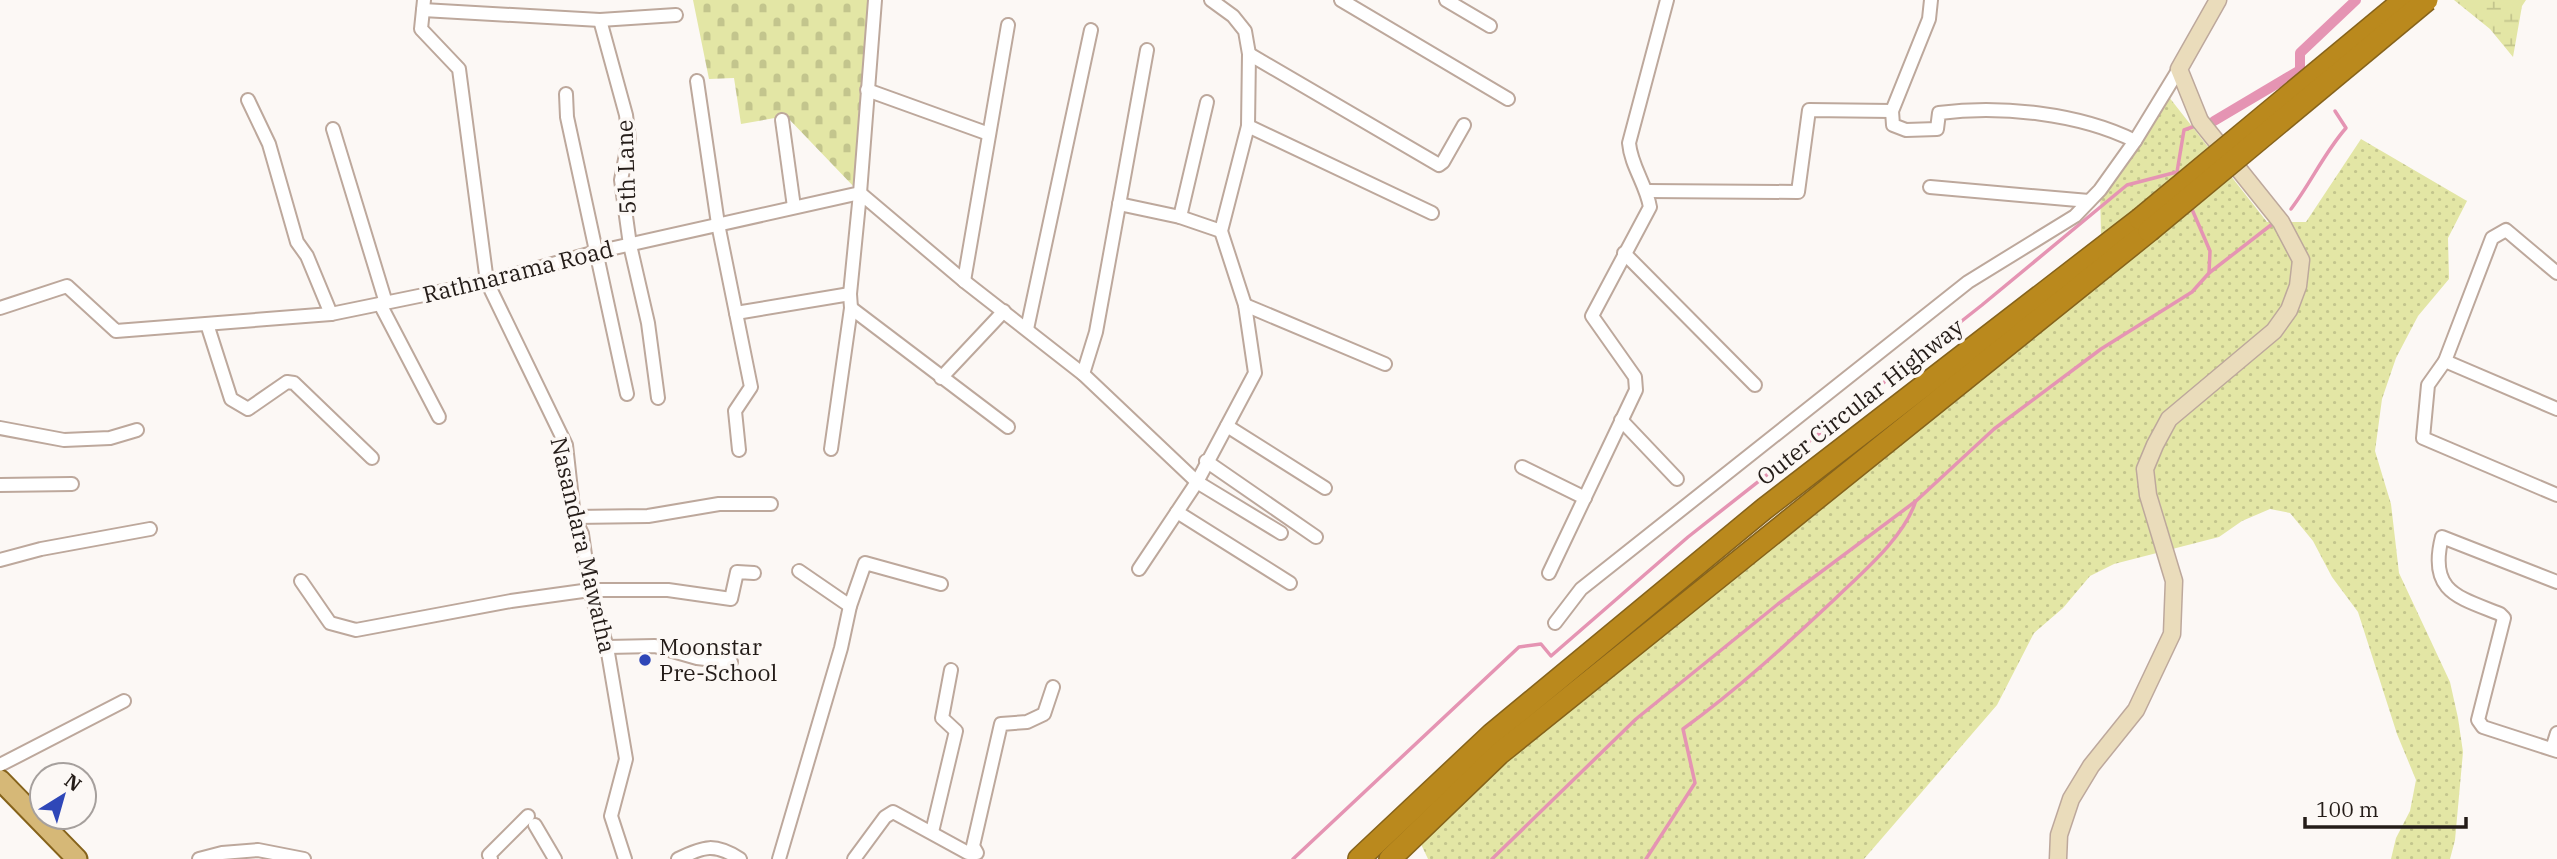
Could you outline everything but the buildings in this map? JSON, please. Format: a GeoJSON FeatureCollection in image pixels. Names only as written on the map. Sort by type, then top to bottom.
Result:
{"type":"FeatureCollection","features":[{"type":"Feature","properties":{"kind":"highway","name":"Outer Circular Highway"},"geometry":{"type":"LineString","coordinates":[[1359,859],[1492,734],[1764,509],[2144,225],[2404,0]]}},
{"type":"Feature","properties":{"kind":"highway","name":"Outer Circular Highway"},"geometry":{"type":"LineString","coordinates":[[1390,859],[1499,754],[2144,225],[2427,0]]}},
{"type":"Feature","properties":{"kind":"main road"},"geometry":{"type":"LineString","coordinates":[[0,780],[77,859]]}},
{"type":"Feature","properties":{"kind":"street"},"geometry":{"type":"LineString","coordinates":[[831,449],[851,308],[850,293],[875,0]]}},
{"type":"Feature","properties":{"kind":"street"},"geometry":{"type":"LineString","coordinates":[[1139,569],[1197,482],[1255,373],[1245,305],[1221,231],[1248,126],[1249,54],[1245,31],[1233,16],[1211,0]]}},
{"type":"Feature","properties":{"kind":"street"},"geometry":{"type":"LineString","coordinates":[[1341,0],[1508,99]]}},
{"type":"Feature","properties":{"kind":"street"},"geometry":{"type":"LineString","coordinates":[[1446,0],[1490,26]]}},
{"type":"Feature","properties":{"kind":"street"},"geometry":{"type":"LineString","coordinates":[[1549,573],[1636,390],[1635,377],[1592,316],[1650,207],[1647,191],[1630,157],[1629,143],[1667,0]]}},
{"type":"Feature","properties":{"kind":"street"},"geometry":{"type":"LineString","coordinates":[[1931,0],[1929,19],[1892,111],[1894,125],[1906,130],[1937,129],[1939,113],[1961,110],[2056,115],[2116,132],[2135,141]]}},
{"type":"Feature","properties":{"kind":"street"},"geometry":{"type":"LineString","coordinates":[[1555,623],[1581,589],[1936,307],[1968,282],[2075,216],[2090,201],[2135,141],[2218,0]]}},
{"type":"Feature","properties":{"kind":"street"},"geometry":{"type":"LineString","coordinates":[[424,5],[600,20],[676,15]]}},
{"type":"Feature","properties":{"kind":"street","name":"Nasandara Mawatha"},"geometry":{"type":"LineString","coordinates":[[424,5],[421,29],[459,69],[487,282],[566,445],[574,517],[582,534],[590,590],[607,647],[626,759],[611,816],[625,859]]}},
{"type":"Feature","properties":{"kind":"street","name":"5th Lane"},"geometry":{"type":"LineString","coordinates":[[600,20],[626,116],[629,139],[621,180],[630,245],[648,323],[658,398]]}},
{"type":"Feature","properties":{"kind":"street"},"geometry":{"type":"LineString","coordinates":[[964,281],[1008,25]]}},
{"type":"Feature","properties":{"kind":"street"},"geometry":{"type":"LineString","coordinates":[[1027,328],[1091,30]]}},
{"type":"Feature","properties":{"kind":"street"},"geometry":{"type":"LineString","coordinates":[[1083,374],[1096,332],[1147,50]]}},
{"type":"Feature","properties":{"kind":"street"},"geometry":{"type":"LineString","coordinates":[[1249,54],[1439,165],[1464,125]]}},
{"type":"Feature","properties":{"kind":"street"},"geometry":{"type":"LineString","coordinates":[[2058,859],[2059,835],[2071,799],[2091,766],[2136,710],[2172,634],[2174,581],[2148,495],[2145,469],[2150,457],[2169,419],[2274,331],[2289,310],[2298,286],[2301,260],[2281,222],[2200,121],[2179,69]]}},
{"type":"Feature","properties":{"kind":"street"},"geometry":{"type":"LineString","coordinates":[[697,81],[718,225],[751,387],[735,411],[739,450]]}},
{"type":"Feature","properties":{"kind":"street"},"geometry":{"type":"LineString","coordinates":[[867,90],[989,134]]}},
{"type":"Feature","properties":{"kind":"street"},"geometry":{"type":"LineString","coordinates":[[566,94],[567,117],[627,394]]}},
{"type":"Feature","properties":{"kind":"street"},"geometry":{"type":"LineString","coordinates":[[248,100],[269,144],[297,242],[307,256],[331,314]]}},
{"type":"Feature","properties":{"kind":"street"},"geometry":{"type":"LineString","coordinates":[[1180,217],[1207,102]]}},
{"type":"Feature","properties":{"kind":"street"},"geometry":{"type":"LineString","coordinates":[[1647,191],[1798,192],[1809,110],[1892,111]]}},
{"type":"Feature","properties":{"kind":"street"},"geometry":{"type":"LineString","coordinates":[[782,120],[794,208]]}},
{"type":"Feature","properties":{"kind":"street"},"geometry":{"type":"LineString","coordinates":[[1248,126],[1432,213]]}},
{"type":"Feature","properties":{"kind":"street"},"geometry":{"type":"LineString","coordinates":[[333,129],[383,303],[439,417]]}},
{"type":"Feature","properties":{"kind":"street"},"geometry":{"type":"LineString","coordinates":[[1930,187],[2090,201]]}},
{"type":"Feature","properties":{"kind":"street"},"geometry":{"type":"LineString","coordinates":[[860,193],[964,281],[1083,374],[1197,482],[1281,533]]}},
{"type":"Feature","properties":{"kind":"street","name":"Rathnarama Road"},"geometry":{"type":"LineString","coordinates":[[0,308],[67,286],[116,331],[331,314],[487,282],[596,252],[860,193]]}},
{"type":"Feature","properties":{"kind":"street"},"geometry":{"type":"LineString","coordinates":[[1119,204],[1180,217],[1221,231]]}},
{"type":"Feature","properties":{"kind":"street"},"geometry":{"type":"LineString","coordinates":[[2557,272],[2506,230],[2492,238],[2445,361],[2428,385],[2423,438],[2557,495]]}},
{"type":"Feature","properties":{"kind":"street"},"geometry":{"type":"LineString","coordinates":[[1624,254],[1755,385]]}},
{"type":"Feature","properties":{"kind":"street"},"geometry":{"type":"LineString","coordinates":[[736,313],[850,293]]}},
{"type":"Feature","properties":{"kind":"street"},"geometry":{"type":"LineString","coordinates":[[1245,305],[1385,364]]}},
{"type":"Feature","properties":{"kind":"street"},"geometry":{"type":"LineString","coordinates":[[851,308],[1008,427]]}},
{"type":"Feature","properties":{"kind":"street"},"geometry":{"type":"LineString","coordinates":[[941,378],[1004,311]]}},
{"type":"Feature","properties":{"kind":"street"},"geometry":{"type":"LineString","coordinates":[[207,324],[231,399],[248,409],[287,382],[294,383],[372,458]]}},
{"type":"Feature","properties":{"kind":"street"},"geometry":{"type":"LineString","coordinates":[[2445,361],[2557,409]]}},
{"type":"Feature","properties":{"kind":"street"},"geometry":{"type":"LineString","coordinates":[[1621,420],[1677,479]]}},
{"type":"Feature","properties":{"kind":"street"},"geometry":{"type":"LineString","coordinates":[[1227,426],[1325,488]]}},
{"type":"Feature","properties":{"kind":"street"},"geometry":{"type":"LineString","coordinates":[[0,428],[64,440],[110,438],[137,430]]}},
{"type":"Feature","properties":{"kind":"street"},"geometry":{"type":"LineString","coordinates":[[1206,461],[1316,537]]}},
{"type":"Feature","properties":{"kind":"street"},"geometry":{"type":"LineString","coordinates":[[1522,467],[1585,498]]}},
{"type":"Feature","properties":{"kind":"street"},"geometry":{"type":"LineString","coordinates":[[0,485],[72,484]]}},
{"type":"Feature","properties":{"kind":"street"},"geometry":{"type":"LineString","coordinates":[[574,517],[648,516],[719,504],[771,505]]}},
{"type":"Feature","properties":{"kind":"street"},"geometry":{"type":"LineString","coordinates":[[1177,512],[1290,583]]}},
{"type":"Feature","properties":{"kind":"street"},"geometry":{"type":"LineString","coordinates":[[0,560],[41,549],[150,530]]}},
{"type":"Feature","properties":{"kind":"street"},"geometry":{"type":"LineString","coordinates":[[2557,582],[2442,537],[2438,556],[2446,586],[2454,595],[2504,618],[2477,720],[2483,727],[2554,750],[2557,733]]}},
{"type":"Feature","properties":{"kind":"street"},"geometry":{"type":"LineString","coordinates":[[779,859],[841,648],[850,606],[865,563],[941,584]]}},
{"type":"Feature","properties":{"kind":"street"},"geometry":{"type":"LineString","coordinates":[[301,581],[330,623],[356,630],[511,601],[590,590],[668,590],[732,599],[737,572],[754,573]]}},
{"type":"Feature","properties":{"kind":"street"},"geometry":{"type":"LineString","coordinates":[[799,572],[850,606]]}},
{"type":"Feature","properties":{"kind":"street"},"geometry":{"type":"LineString","coordinates":[[607,647],[655,646],[697,659],[731,662]]}},
{"type":"Feature","properties":{"kind":"street"},"geometry":{"type":"LineString","coordinates":[[932,832],[956,731],[942,718],[951,670]]}},
{"type":"Feature","properties":{"kind":"street"},"geometry":{"type":"LineString","coordinates":[[854,859],[885,817],[893,812],[968,853],[977,853],[973,846],[1001,724],[1027,722],[1044,714],[1053,687]]}},
{"type":"Feature","properties":{"kind":"street"},"geometry":{"type":"LineString","coordinates":[[0,765],[124,701]]}},
{"type":"Feature","properties":{"kind":"street"},"geometry":{"type":"LineString","coordinates":[[491,859],[489,855],[531,820],[555,859]]}},
{"type":"Feature","properties":{"kind":"street"},"geometry":{"type":"LineString","coordinates":[[678,859],[698,849],[724,848],[740,859]]}},
{"type":"Feature","properties":{"kind":"street"},"geometry":{"type":"LineString","coordinates":[[199,859],[222,853],[258,850],[304,859]]}},
{"type":"Feature","properties":{"kind":"green space"},"geometry":{"type":"Polygon","coordinates":[[[693,0],[869,0],[855,188],[786,116],[741,124],[734,78],[709,79],[693,0]]]}},
{"type":"Feature","properties":{"kind":"green space"},"geometry":{"type":"Polygon","coordinates":[[[2454,0],[2526,0],[2522,6],[2513,57],[2490,29],[2454,0]]]}},
{"type":"Feature","properties":{"kind":"green space"},"geometry":{"type":"Polygon","coordinates":[[[2165,92],[2267,222],[2306,222],[2361,139],[2467,201],[2448,238],[2449,279],[2418,316],[2396,358],[2382,399],[2375,451],[2391,504],[2399,573],[2450,682],[2458,718],[2463,752],[2455,840],[2450,859],[2391,859],[2396,838],[2410,811],[2416,780],[2397,734],[2358,612],[2332,577],[2313,541],[2290,513],[2270,509],[2242,521],[2219,537],[2114,564],[2090,576],[2063,608],[2034,633],[1997,705],[1864,859],[1428,859],[1420,842],[1538,734],[2102,278],[2100,190],[2165,92]]]}},
{"type":"Feature","properties":{"kind":"waterway"},"geometry":{"type":"LineString","coordinates":[[2214,121],[2300,70],[2300,53],[2356,0]]}},
{"type":"Feature","properties":{"kind":"waterway"},"geometry":{"type":"LineString","coordinates":[[2291,209],[2346,128],[2335,111]]}},
{"type":"Feature","properties":{"kind":"waterway"},"geometry":{"type":"LineString","coordinates":[[1293,859],[1519,647],[1541,644],[1551,656],[1688,537],[1982,305],[2127,185],[2177,172],[2184,130],[2198,125]]}},
{"type":"Feature","properties":{"kind":"waterway"},"geometry":{"type":"LineString","coordinates":[[1492,859],[1636,719],[1778,604],[1916,501],[1994,429],[2101,349],[2192,292],[2209,273],[2210,251],[2191,207]]}},
{"type":"Feature","properties":{"kind":"waterway"},"geometry":{"type":"LineString","coordinates":[[2209,273],[2271,225]]}},
{"type":"Feature","properties":{"kind":"waterway"},"geometry":{"type":"LineString","coordinates":[[1646,859],[1695,783],[1683,729],[1762,665],[1859,576],[1902,529],[1915,503]]}},
{"type":"Feature","properties":{"kind":"place","name":"Moonstar Pre-School"},"geometry":{"type":"Point","coordinates":[645,660]}}]}
